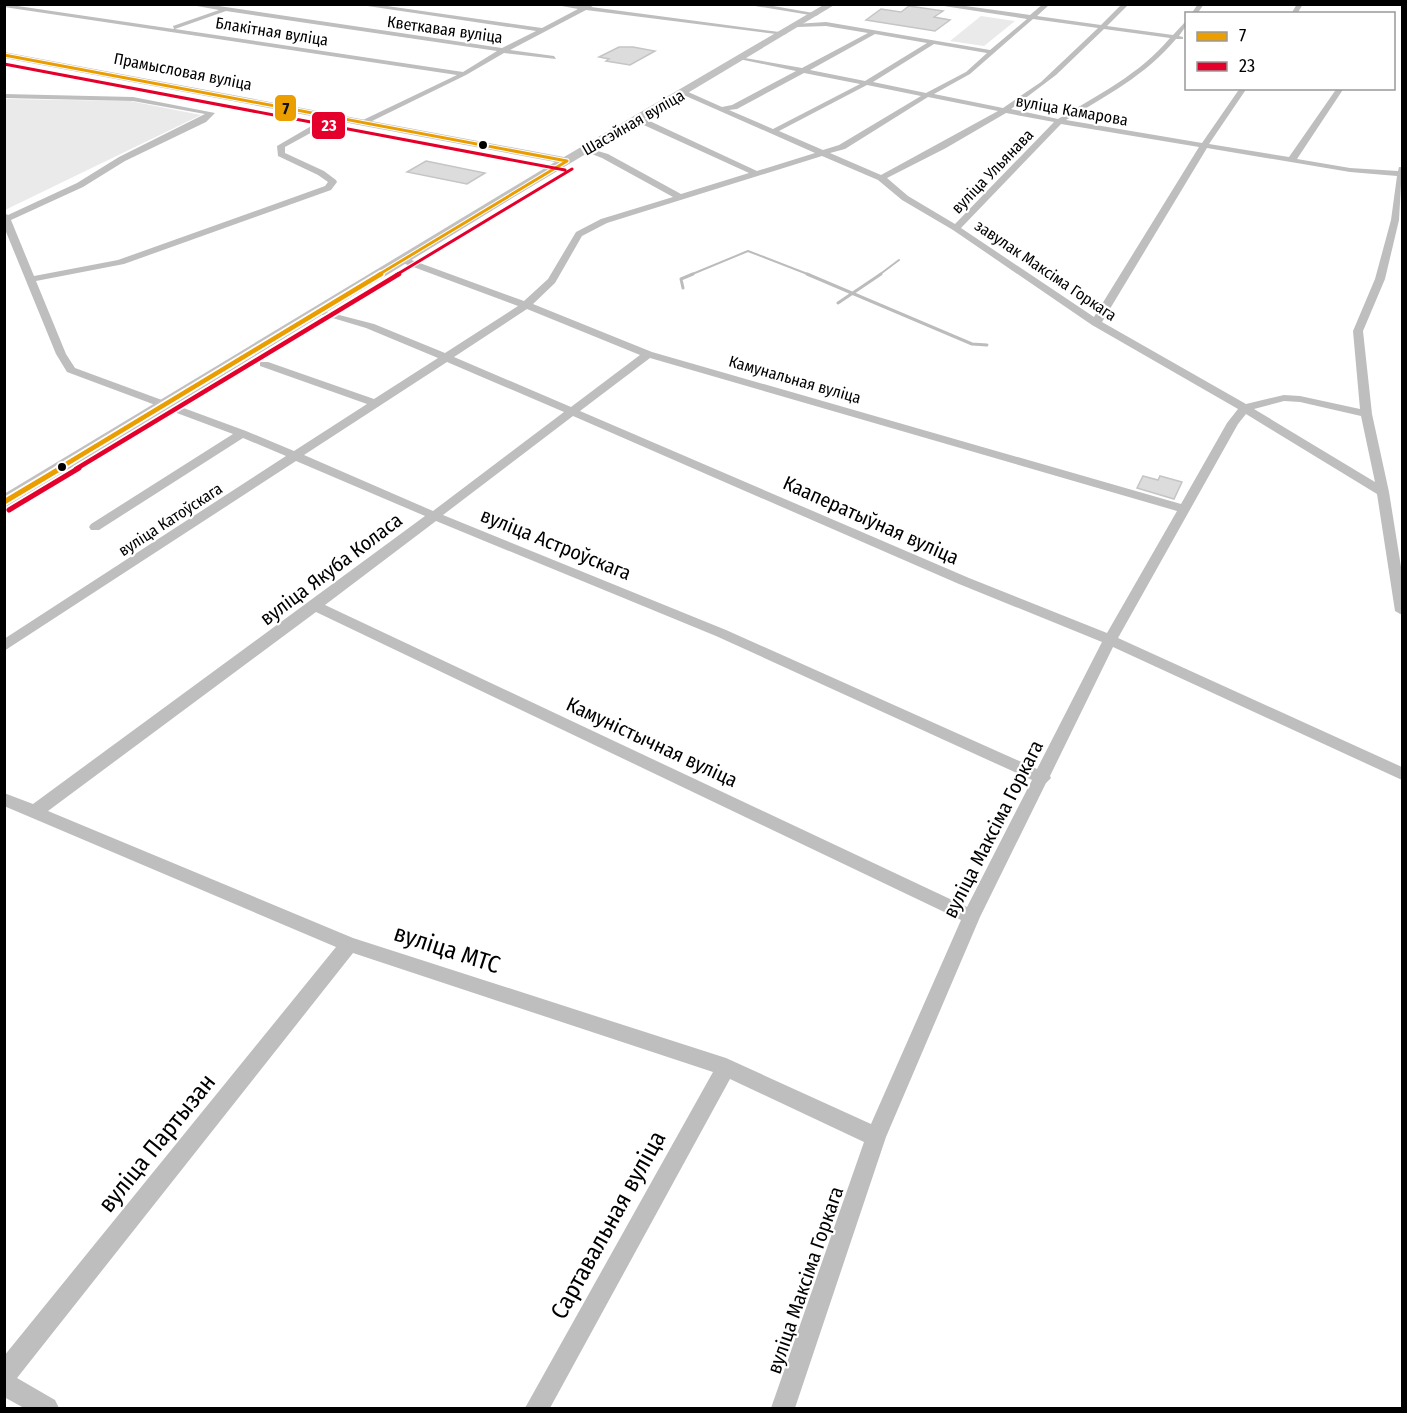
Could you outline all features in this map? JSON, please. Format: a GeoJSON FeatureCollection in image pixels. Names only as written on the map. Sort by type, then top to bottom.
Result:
{"type":"FeatureCollection","features":[{"type":"Feature","properties":{"kind":"main road","name":"Шасэйная вуліца"},"geometry":{"type":"LineString","coordinates":[[4,502],[567,161],[832,4]]}},
{"type":"Feature","properties":{"kind":"main road","name":"Прамысловая вуліца"},"geometry":{"type":"LineString","coordinates":[[4,55],[567,161]]}},
{"type":"Feature","properties":{"kind":"street"},"geometry":{"type":"LineString","coordinates":[[4,10],[25,4]]}},
{"type":"Feature","properties":{"kind":"street","name":"Кветкавая вуліца"},"geometry":{"type":"LineString","coordinates":[[189,4],[554,58]]}},
{"type":"Feature","properties":{"kind":"street"},"geometry":{"type":"LineString","coordinates":[[169,29],[243,4]]}},
{"type":"Feature","properties":{"kind":"street"},"geometry":{"type":"LineString","coordinates":[[357,4],[543,30]]}},
{"type":"Feature","properties":{"kind":"street"},"geometry":{"type":"LineString","coordinates":[[554,4],[784,33]]}},
{"type":"Feature","properties":{"kind":"street"},"geometry":{"type":"LineString","coordinates":[[366,122],[464,74],[502,51],[593,4]]}},
{"type":"Feature","properties":{"kind":"street"},"geometry":{"type":"LineString","coordinates":[[746,4],[813,15],[826,24]]}},
{"type":"Feature","properties":{"kind":"street"},"geometry":{"type":"LineString","coordinates":[[934,4],[1185,39]]}},
{"type":"Feature","properties":{"kind":"street","name":"вуліца Катоўскага"},"geometry":{"type":"LineString","coordinates":[[4,646],[526,305],[552,281],[579,234],[604,221],[842,147],[927,94],[968,73],[1047,4]]}},
{"type":"Feature","properties":{"kind":"street"},"geometry":{"type":"LineString","coordinates":[[881,178],[947,144],[1002,111],[1043,82],[1126,4]]}},
{"type":"Feature","properties":{"kind":"street","name":"Блакітная вуліца"},"geometry":{"type":"LineString","coordinates":[[4,5],[464,74]]}},
{"type":"Feature","properties":{"kind":"street"},"geometry":{"type":"LineString","coordinates":[[797,25],[826,24],[991,51]]}},
{"type":"Feature","properties":{"kind":"street","name":"вуліца Ульянава"},"geometry":{"type":"LineString","coordinates":[[956,228],[1059,121],[1131,78],[1157,58],[1185,24]]}},
{"type":"Feature","properties":{"kind":"street"},"geometry":{"type":"LineString","coordinates":[[723,110],[874,32]]}},
{"type":"Feature","properties":{"kind":"street"},"geometry":{"type":"LineString","coordinates":[[774,131],[868,82],[933,42]]}},
{"type":"Feature","properties":{"kind":"street","name":"вуліца Камарова"},"geometry":{"type":"LineString","coordinates":[[741,58],[1002,111],[1291,161],[1350,170],[1402,171]]}},
{"type":"Feature","properties":{"kind":"street"},"geometry":{"type":"LineString","coordinates":[[1096,323],[1204,146],[1243,90]]}},
{"type":"Feature","properties":{"kind":"street"},"geometry":{"type":"LineString","coordinates":[[1291,161],[1340,90]]}},
{"type":"Feature","properties":{"kind":"street","name":"завулак Максіма Горкага"},"geometry":{"type":"LineString","coordinates":[[683,93],[881,178],[905,198],[956,228],[1096,323],[1245,408],[1383,492]]}},
{"type":"Feature","properties":{"kind":"street"},"geometry":{"type":"LineString","coordinates":[[4,96],[133,99],[211,113],[203,120],[122,159],[80,185],[5,217]]}},
{"type":"Feature","properties":{"kind":"street"},"geometry":{"type":"LineString","coordinates":[[31,279],[79,272],[119,262],[220,229],[328,188],[333,182],[321,173],[281,154],[282,146],[335,116]]}},
{"type":"Feature","properties":{"kind":"street"},"geometry":{"type":"LineString","coordinates":[[638,119],[758,174]]}},
{"type":"Feature","properties":{"kind":"street"},"geometry":{"type":"LineString","coordinates":[[587,149],[605,156],[679,197]]}},
{"type":"Feature","properties":{"kind":"street"},"geometry":{"type":"LineString","coordinates":[[1402,171],[1395,220],[1380,279],[1358,331],[1366,414],[1383,492],[1402,610]]}},
{"type":"Feature","properties":{"kind":"street","name":"вуліца Астроўскага"},"geometry":{"type":"LineString","coordinates":[[5,217],[61,354],[70,370],[167,404],[295,454],[435,516],[721,633],[1043,778]]}},
{"type":"Feature","properties":{"kind":"street","name":"Камунальная вуліца"},"geometry":{"type":"LineString","coordinates":[[403,260],[526,305],[648,354],[1184,509]]}},
{"type":"Feature","properties":{"kind":"street","name":"Кааператыўная вуліца"},"geometry":{"type":"LineString","coordinates":[[320,311],[370,326],[445,357],[953,577],[1110,640],[1402,774]]}},
{"type":"Feature","properties":{"kind":"street","name":"вуліца Якуба Коласа"},"geometry":{"type":"LineString","coordinates":[[34,812],[315,606],[648,354]]}},
{"type":"Feature","properties":{"kind":"street"},"geometry":{"type":"LineString","coordinates":[[264,364],[375,403]]}},
{"type":"Feature","properties":{"kind":"street"},"geometry":{"type":"LineString","coordinates":[[1245,408],[1284,398],[1300,399],[1366,414]]}},
{"type":"Feature","properties":{"kind":"street","name":"вуліца Максіма Горкага"},"geometry":{"type":"LineString","coordinates":[[783,1408],[876,1137],[971,917],[1043,778],[1110,640],[1233,423],[1245,408]]}},
{"type":"Feature","properties":{"kind":"street"},"geometry":{"type":"LineString","coordinates":[[95,526],[242,433]]}},
{"type":"Feature","properties":{"kind":"street","name":"Камуністычная вуліца"},"geometry":{"type":"LineString","coordinates":[[315,606],[971,917]]}},
{"type":"Feature","properties":{"kind":"street","name":"вуліца МТС"},"geometry":{"type":"LineString","coordinates":[[4,799],[349,944],[726,1067],[876,1137]]}},
{"type":"Feature","properties":{"kind":"street","name":"вуліца Партызан"},"geometry":{"type":"LineString","coordinates":[[4,1375],[349,944]]}},
{"type":"Feature","properties":{"kind":"street","name":"Сартавальная вуліца"},"geometry":{"type":"LineString","coordinates":[[537,1408],[726,1067]]}},
{"type":"Feature","properties":{"kind":"street"},"geometry":{"type":"LineString","coordinates":[[4,1384],[47,1408]]}},
{"type":"Feature","properties":{"kind":"shaded area"},"geometry":{"type":"Polygon","coordinates":[[[981,16],[1015,21],[984,46],[950,41],[981,16]]]}},
{"type":"Feature","properties":{"kind":"shaded area"},"geometry":{"type":"Polygon","coordinates":[[[5,99],[130,101],[201,115],[5,210],[5,99]]]}},
{"type":"Feature","properties":{"kind":"building"},"geometry":{"type":"Polygon","coordinates":[[[909,6],[943,11],[934,17],[950,20],[935,31],[866,20],[881,9],[901,12],[909,6]]]}},
{"type":"Feature","properties":{"kind":"building"},"geometry":{"type":"Polygon","coordinates":[[[619,47],[655,51],[630,65],[606,61],[609,59],[599,57],[619,47]]]}},
{"type":"Feature","properties":{"kind":"building"},"geometry":{"type":"Polygon","coordinates":[[[426,161],[485,173],[467,184],[407,172],[426,161]]]}},
{"type":"Feature","properties":{"kind":"building"},"geometry":{"type":"Polygon","coordinates":[[[1143,476],[1158,480],[1160,476],[1182,482],[1174,499],[1137,488],[1143,476]]]}},
{"type":"Feature","properties":{"kind":"waterway"},"geometry":{"type":"LineString","coordinates":[[690,275],[748,251],[810,275]]}},
{"type":"Feature","properties":{"kind":"waterway"},"geometry":{"type":"LineString","coordinates":[[879,275],[899,260]]}},
{"type":"Feature","properties":{"kind":"waterway"},"geometry":{"type":"LineString","coordinates":[[683,288],[681,279],[693,274]]}},
{"type":"Feature","properties":{"kind":"waterway"},"geometry":{"type":"LineString","coordinates":[[807,274],[852,293]]}},
{"type":"Feature","properties":{"kind":"waterway"},"geometry":{"type":"LineString","coordinates":[[852,293],[881,274]]}},
{"type":"Feature","properties":{"kind":"waterway"},"geometry":{"type":"LineString","coordinates":[[838,303],[852,293]]}},
{"type":"Feature","properties":{"kind":"waterway"},"geometry":{"type":"LineString","coordinates":[[852,293],[972,344],[987,345]]}},
{"type":"Feature","properties":{"kind":"transit line","name":"7"},"geometry":{"type":"LineString","coordinates":[[4,55],[567,161]]}},
{"type":"Feature","properties":{"kind":"transit line","name":"23"},"geometry":{"type":"LineString","coordinates":[[4,64],[565,170]]}},
{"type":"Feature","properties":{"kind":"transit line","name":"7"},"geometry":{"type":"LineString","coordinates":[[4,502],[567,161]]}},
{"type":"Feature","properties":{"kind":"transit line","name":"23"},"geometry":{"type":"LineString","coordinates":[[9,510],[572,169]]}}]}
